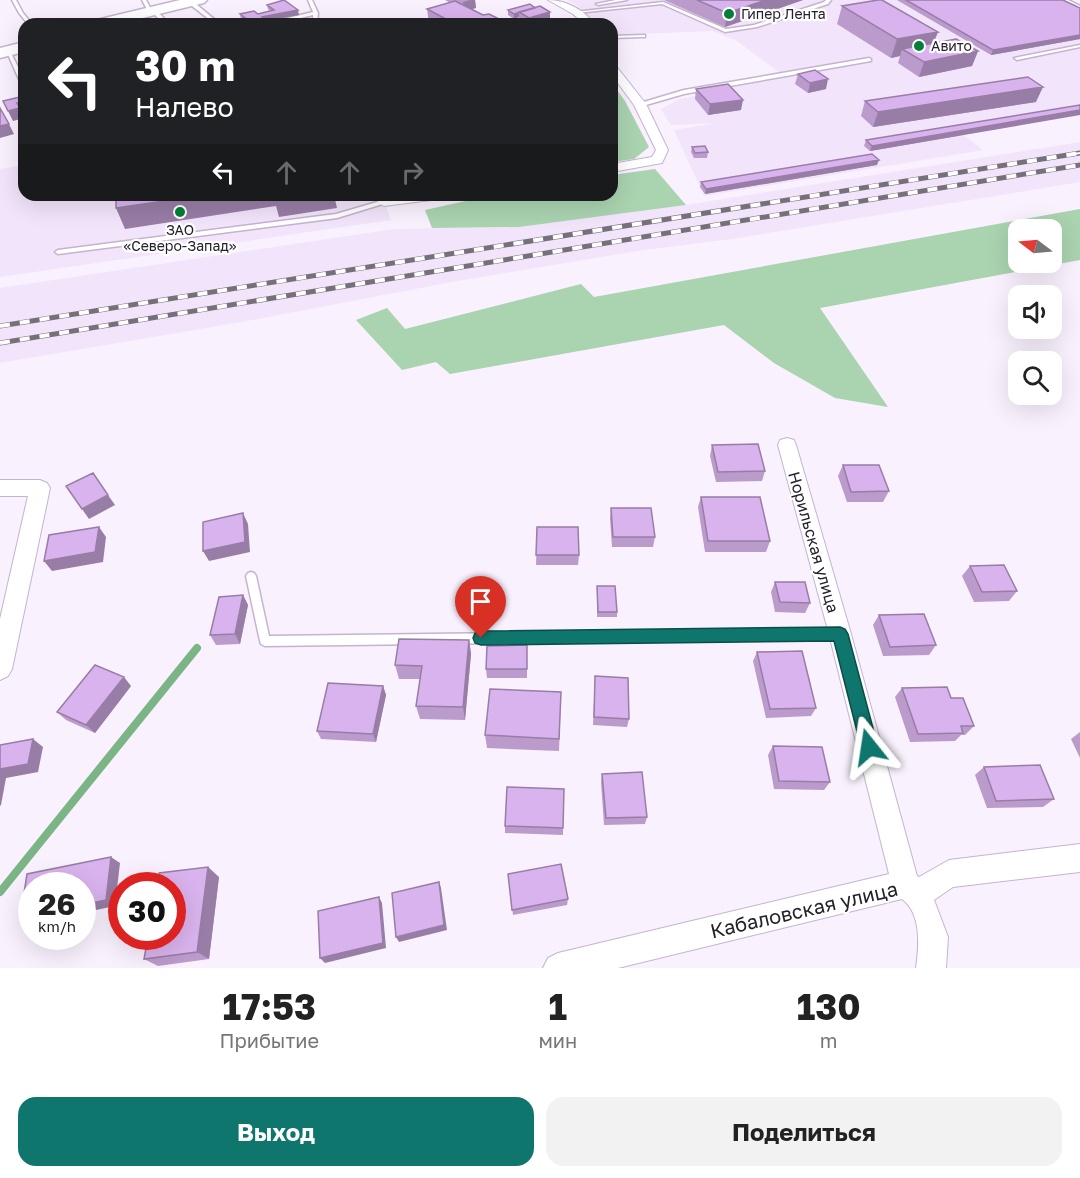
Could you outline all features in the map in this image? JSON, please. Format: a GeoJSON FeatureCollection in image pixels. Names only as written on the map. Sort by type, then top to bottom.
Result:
{"type":"FeatureCollection","features":[{"type":"Feature","properties":{"kind":"main road"},"geometry":{"type":"LineString","coordinates":[[126,18],[216,0]]}},
{"type":"Feature","properties":{"kind":"main road"},"geometry":{"type":"LineString","coordinates":[[136,18],[155,12]]}},
{"type":"Feature","properties":{"kind":"street"},"geometry":{"type":"LineString","coordinates":[[553,0],[573,10],[583,18]]}},
{"type":"Feature","properties":{"kind":"street"},"geometry":{"type":"LineString","coordinates":[[618,76],[640,104],[662,150],[657,160],[618,167]]}},
{"type":"Feature","properties":{"kind":"street"},"geometry":{"type":"LineString","coordinates":[[384,202],[392,201]]}},
{"type":"Feature","properties":{"kind":"street","name":"Норильская улица"},"geometry":{"type":"LineString","coordinates":[[787,445],[911,889],[934,937],[931,968]]}},
{"type":"Feature","properties":{"kind":"street"},"geometry":{"type":"LineString","coordinates":[[0,488],[40,488],[0,669]]}},
{"type":"Feature","properties":{"kind":"street","name":"Кабаловская улица"},"geometry":{"type":"LineString","coordinates":[[558,968],[911,889],[949,874],[1080,858]]}},
{"type":"Feature","properties":{"kind":"lane"},"geometry":{"type":"LineString","coordinates":[[14,0],[25,18]]}},
{"type":"Feature","properties":{"kind":"lane"},"geometry":{"type":"LineString","coordinates":[[310,0],[316,13],[316,18]]}},
{"type":"Feature","properties":{"kind":"lane"},"geometry":{"type":"LineString","coordinates":[[573,10],[625,0]]}},
{"type":"Feature","properties":{"kind":"lane"},"geometry":{"type":"LineString","coordinates":[[573,10],[663,3],[724,32],[735,28],[755,26],[826,3],[829,0]]}},
{"type":"Feature","properties":{"kind":"lane"},"geometry":{"type":"LineString","coordinates":[[1064,0],[1080,8]]}},
{"type":"Feature","properties":{"kind":"lane"},"geometry":{"type":"LineString","coordinates":[[197,3],[212,18]]}},
{"type":"Feature","properties":{"kind":"lane"},"geometry":{"type":"LineString","coordinates":[[297,18],[316,13]]}},
{"type":"Feature","properties":{"kind":"lane"},"geometry":{"type":"LineString","coordinates":[[618,37],[643,36]]}},
{"type":"Feature","properties":{"kind":"lane"},"geometry":{"type":"LineString","coordinates":[[1017,58],[1080,46]]}},
{"type":"Feature","properties":{"kind":"lane"},"geometry":{"type":"LineString","coordinates":[[8,49],[18,71]]}},
{"type":"Feature","properties":{"kind":"lane"},"geometry":{"type":"LineString","coordinates":[[640,104],[657,102],[683,92],[785,77],[869,60]]}},
{"type":"Feature","properties":{"kind":"lane"},"geometry":{"type":"LineString","coordinates":[[58,252],[337,216],[384,202]]}},
{"type":"Feature","properties":{"kind":"lane"},"geometry":{"type":"LineString","coordinates":[[251,576],[265,641],[840,634]]}},
{"type":"Feature","properties":{"kind":"shaded area"},"geometry":{"type":"Polygon","coordinates":[[[566,0],[1071,0],[1080,4],[1080,115],[964,135],[983,150],[704,196],[674,130],[717,123],[671,125],[661,109],[680,99],[784,76],[737,41],[713,31],[618,35],[618,18],[590,18],[575,4],[566,0]]]}},
{"type":"Feature","properties":{"kind":"shaded area"},"geometry":{"type":"Polygon","coordinates":[[[1080,142],[1080,182],[457,281],[247,321],[0,363],[0,288],[394,229],[519,227],[686,205],[1080,142]]]}},
{"type":"Feature","properties":{"kind":"shaded area"},"geometry":{"type":"Polygon","coordinates":[[[18,166],[18,201],[383,201],[391,220],[0,277],[0,169],[18,166]]]}},
{"type":"Feature","properties":{"kind":"green space"},"geometry":{"type":"Polygon","coordinates":[[[618,91],[649,147],[634,159],[618,161],[618,91]]]}},
{"type":"Feature","properties":{"kind":"green space"},"geometry":{"type":"Polygon","coordinates":[[[655,169],[686,205],[519,227],[432,228],[425,210],[466,201],[618,201],[618,174],[655,169]]]}},
{"type":"Feature","properties":{"kind":"green space"},"geometry":{"type":"Polygon","coordinates":[[[1080,209],[1080,260],[1062,263],[1062,219],[1025,219],[1080,209]]]}},
{"type":"Feature","properties":{"kind":"green space"},"geometry":{"type":"Polygon","coordinates":[[[1008,222],[1010,273],[820,308],[888,407],[835,398],[774,363],[724,325],[450,374],[436,362],[402,370],[356,320],[387,308],[405,329],[581,284],[594,297],[1008,222]]]}},
{"type":"Feature","properties":{"kind":"building"},"geometry":{"type":"Polygon","coordinates":[[[284,0],[298,10],[263,18],[245,18],[240,14],[254,11],[258,14],[274,10],[267,5],[284,0]]]}},
{"type":"Feature","properties":{"kind":"building"},"geometry":{"type":"Polygon","coordinates":[[[697,0],[766,0],[727,13],[697,0]]]}},
{"type":"Feature","properties":{"kind":"building"},"geometry":{"type":"Polygon","coordinates":[[[882,0],[938,32],[897,39],[842,6],[882,0]]]}},
{"type":"Feature","properties":{"kind":"building"},"geometry":{"type":"Polygon","coordinates":[[[906,0],[1063,0],[1080,8],[1080,35],[993,50],[906,0]]]}},
{"type":"Feature","properties":{"kind":"building"},"geometry":{"type":"Polygon","coordinates":[[[455,1],[483,15],[489,14],[497,18],[444,18],[427,9],[455,1]]]}},
{"type":"Feature","properties":{"kind":"building"},"geometry":{"type":"Polygon","coordinates":[[[530,4],[535,8],[514,14],[508,10],[530,4]]]}},
{"type":"Feature","properties":{"kind":"building"},"geometry":{"type":"Polygon","coordinates":[[[540,6],[550,12],[529,18],[519,12],[540,6]]]}},
{"type":"Feature","properties":{"kind":"building"},"geometry":{"type":"Polygon","coordinates":[[[956,39],[978,51],[924,62],[902,49],[956,39]]]}},
{"type":"Feature","properties":{"kind":"building"},"geometry":{"type":"Polygon","coordinates":[[[815,70],[828,79],[810,83],[798,74],[815,70]]]}},
{"type":"Feature","properties":{"kind":"building"},"geometry":{"type":"Polygon","coordinates":[[[1028,77],[1043,87],[878,112],[865,101],[1028,77]]]}},
{"type":"Feature","properties":{"kind":"building"},"geometry":{"type":"Polygon","coordinates":[[[728,84],[743,100],[710,104],[696,89],[728,84]]]}},
{"type":"Feature","properties":{"kind":"building"},"geometry":{"type":"Polygon","coordinates":[[[18,97],[18,108],[8,111],[3,101],[18,97]]]}},
{"type":"Feature","properties":{"kind":"building"},"geometry":{"type":"Polygon","coordinates":[[[1080,105],[1080,110],[872,146],[866,140],[1080,105]]]}},
{"type":"Feature","properties":{"kind":"building"},"geometry":{"type":"Polygon","coordinates":[[[0,108],[9,124],[0,126],[0,108]]]}},
{"type":"Feature","properties":{"kind":"building"},"geometry":{"type":"Polygon","coordinates":[[[705,146],[708,152],[695,153],[692,147],[705,146]]]}},
{"type":"Feature","properties":{"kind":"building"},"geometry":{"type":"Polygon","coordinates":[[[872,154],[879,160],[706,189],[701,182],[872,154]]]}},
{"type":"Feature","properties":{"kind":"building"},"geometry":{"type":"Polygon","coordinates":[[[116,201],[164,201],[116,208],[116,201]]]}},
{"type":"Feature","properties":{"kind":"building"},"geometry":{"type":"Polygon","coordinates":[[[758,444],[765,471],[718,472],[712,445],[758,444]]]}},
{"type":"Feature","properties":{"kind":"building"},"geometry":{"type":"Polygon","coordinates":[[[843,465],[879,465],[889,491],[851,492],[843,465]]]}},
{"type":"Feature","properties":{"kind":"building"},"geometry":{"type":"Polygon","coordinates":[[[93,473],[108,495],[82,509],[66,486],[93,473]]]}},
{"type":"Feature","properties":{"kind":"building"},"geometry":{"type":"Polygon","coordinates":[[[701,497],[760,497],[770,541],[708,541],[701,497]]]}},
{"type":"Feature","properties":{"kind":"building"},"geometry":{"type":"Polygon","coordinates":[[[611,508],[651,508],[655,537],[613,537],[611,508]]]}},
{"type":"Feature","properties":{"kind":"building"},"geometry":{"type":"Polygon","coordinates":[[[243,513],[245,542],[203,551],[203,522],[243,513]]]}},
{"type":"Feature","properties":{"kind":"building"},"geometry":{"type":"Polygon","coordinates":[[[99,527],[95,552],[44,561],[49,535],[99,527]]]}},
{"type":"Feature","properties":{"kind":"building"},"geometry":{"type":"Polygon","coordinates":[[[537,527],[578,527],[579,555],[536,555],[537,527]]]}},
{"type":"Feature","properties":{"kind":"building"},"geometry":{"type":"Polygon","coordinates":[[[1004,565],[1017,591],[982,592],[970,566],[1004,565]]]}},
{"type":"Feature","properties":{"kind":"building"},"geometry":{"type":"Polygon","coordinates":[[[775,582],[805,582],[810,603],[780,602],[775,582]]]}},
{"type":"Feature","properties":{"kind":"building"},"geometry":{"type":"Polygon","coordinates":[[[597,586],[615,586],[617,612],[598,612],[597,586]]]}},
{"type":"Feature","properties":{"kind":"building"},"geometry":{"type":"Polygon","coordinates":[[[243,595],[235,634],[210,635],[219,597],[243,595]]]}},
{"type":"Feature","properties":{"kind":"building"},"geometry":{"type":"Polygon","coordinates":[[[924,614],[936,645],[890,647],[879,615],[924,614]]]}},
{"type":"Feature","properties":{"kind":"building"},"geometry":{"type":"Polygon","coordinates":[[[399,639],[469,640],[463,707],[416,706],[422,666],[395,665],[399,639]]]}},
{"type":"Feature","properties":{"kind":"building"},"geometry":{"type":"Polygon","coordinates":[[[527,645],[527,669],[486,669],[487,646],[527,645]]]}},
{"type":"Feature","properties":{"kind":"building"},"geometry":{"type":"Polygon","coordinates":[[[802,651],[816,708],[770,709],[757,652],[802,651]]]}},
{"type":"Feature","properties":{"kind":"building"},"geometry":{"type":"Polygon","coordinates":[[[95,665],[124,677],[86,725],[57,712],[95,665]]]}},
{"type":"Feature","properties":{"kind":"building"},"geometry":{"type":"Polygon","coordinates":[[[595,676],[628,678],[629,719],[594,717],[595,676]]]}},
{"type":"Feature","properties":{"kind":"building"},"geometry":{"type":"Polygon","coordinates":[[[328,683],[383,686],[373,734],[317,731],[328,683]]]}},
{"type":"Feature","properties":{"kind":"building"},"geometry":{"type":"Polygon","coordinates":[[[947,687],[951,698],[963,698],[974,726],[961,726],[963,733],[918,734],[902,688],[947,687]]]}},
{"type":"Feature","properties":{"kind":"building"},"geometry":{"type":"Polygon","coordinates":[[[490,689],[561,692],[559,739],[485,735],[490,689]]]}},
{"type":"Feature","properties":{"kind":"building"},"geometry":{"type":"Polygon","coordinates":[[[33,739],[28,764],[0,769],[0,745],[33,739]]]}},
{"type":"Feature","properties":{"kind":"building"},"geometry":{"type":"Polygon","coordinates":[[[773,746],[822,747],[830,782],[779,781],[773,746]]]}},
{"type":"Feature","properties":{"kind":"building"},"geometry":{"type":"Polygon","coordinates":[[[1040,765],[1054,799],[996,801],[984,767],[1040,765]]]}},
{"type":"Feature","properties":{"kind":"building"},"geometry":{"type":"Polygon","coordinates":[[[642,772],[647,817],[606,818],[602,774],[642,772]]]}},
{"type":"Feature","properties":{"kind":"building"},"geometry":{"type":"Polygon","coordinates":[[[507,787],[564,789],[563,828],[505,826],[507,787]]]}},
{"type":"Feature","properties":{"kind":"building"},"geometry":{"type":"Polygon","coordinates":[[[111,857],[106,900],[96,902],[96,872],[37,872],[111,857]]]}},
{"type":"Feature","properties":{"kind":"building"},"geometry":{"type":"Polygon","coordinates":[[[561,864],[568,899],[512,910],[508,874],[561,864]]]}},
{"type":"Feature","properties":{"kind":"building"},"geometry":{"type":"Polygon","coordinates":[[[208,867],[197,952],[144,959],[146,950],[186,950],[186,872],[167,872],[208,867]]]}},
{"type":"Feature","properties":{"kind":"building"},"geometry":{"type":"Polygon","coordinates":[[[439,882],[444,925],[396,937],[392,893],[439,882]]]}},
{"type":"Feature","properties":{"kind":"building"},"geometry":{"type":"Polygon","coordinates":[[[379,897],[383,943],[320,958],[318,911],[379,897]]]}},
{"type":"Feature","properties":{"kind":"waterway"},"geometry":{"type":"LineString","coordinates":[[0,892],[197,648]]}},
{"type":"Feature","properties":{"kind":"railway"},"geometry":{"type":"LineString","coordinates":[[0,326],[1080,153],[1074,154]]}},
{"type":"Feature","properties":{"kind":"railway"},"geometry":{"type":"LineString","coordinates":[[0,343],[1080,165]]}},
{"type":"Feature","properties":{"kind":"place","name":"Гипер Лента"},"geometry":{"type":"Point","coordinates":[729,14]}},
{"type":"Feature","properties":{"kind":"place","name":"Авито"},"geometry":{"type":"Point","coordinates":[919,46]}},
{"type":"Feature","properties":{"kind":"place","name":"ЗАО «Северо-Запад»"},"geometry":{"type":"Point","coordinates":[180,212]}},
{"type":"Feature","properties":{"kind":"route"},"geometry":{"type":"LineString","coordinates":[[481,638],[840,634],[869,747]]}}]}
